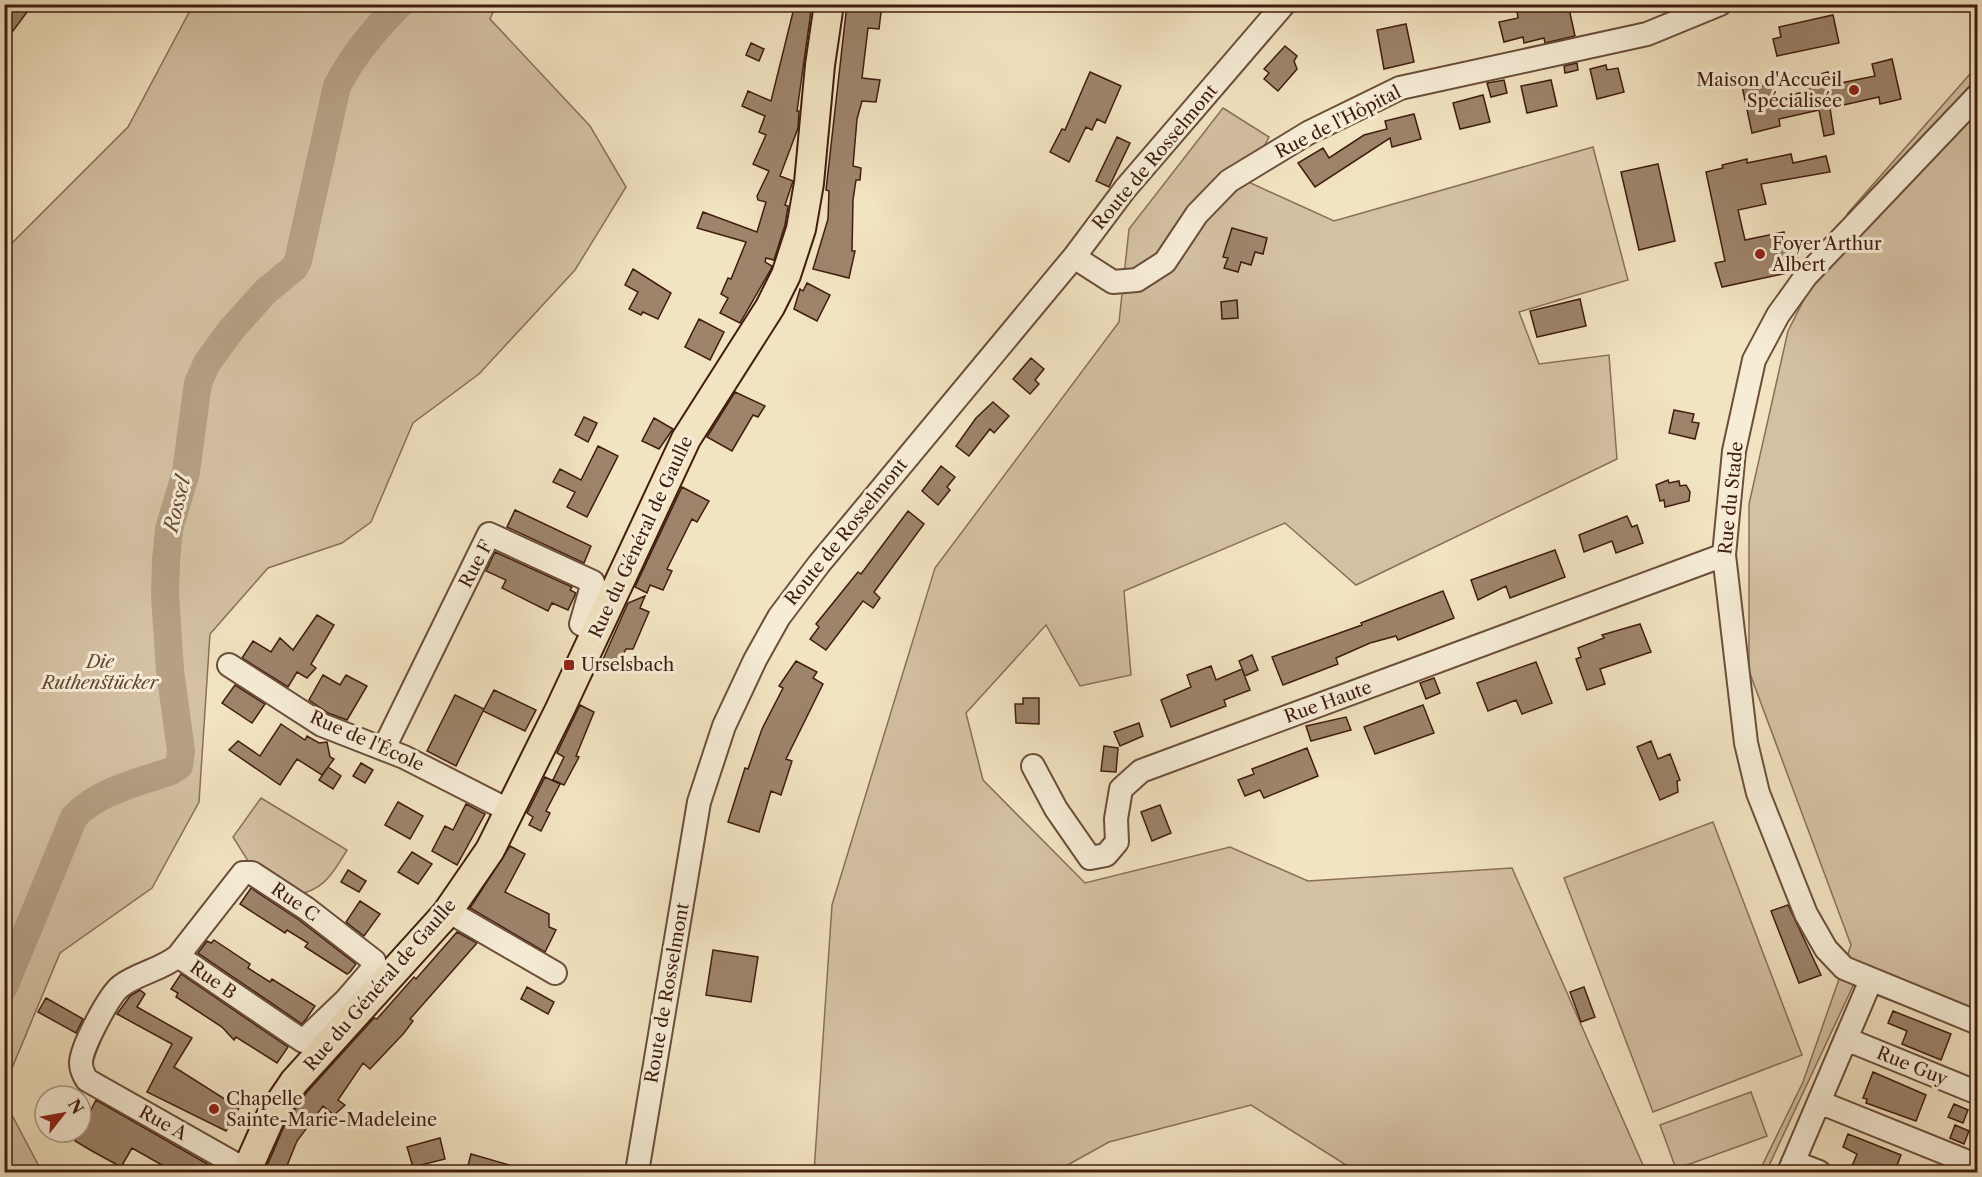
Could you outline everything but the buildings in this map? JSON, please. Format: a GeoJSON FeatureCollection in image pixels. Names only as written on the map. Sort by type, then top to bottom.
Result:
{"type":"FeatureCollection","features":[{"type":"Feature","properties":{"kind":"main road","name":"Rue du Général de Gaulle"},"geometry":{"type":"LineString","coordinates":[[246,1171],[271,1116],[294,1082],[352,1006],[448,911],[490,850],[686,439],[770,307],[794,255],[809,183],[820,65],[829,4]]}},
{"type":"Feature","properties":{"kind":"street","name":"Route de Rosselmont"},"geometry":{"type":"LineString","coordinates":[[636,1173],[699,802],[724,726],[755,660],[779,617],[819,564],[1074,256],[1125,189],[1284,4]]}},
{"type":"Feature","properties":{"kind":"street","name":"Rue de l'Hôpital"},"geometry":{"type":"LineString","coordinates":[[1074,256],[1113,282],[1137,280],[1165,262],[1197,214],[1229,182],[1308,133],[1400,88],[1647,34],[1720,4]]}},
{"type":"Feature","properties":{"kind":"street","name":"Rue du Stade"},"geometry":{"type":"LineString","coordinates":[[1977,95],[1806,276],[1778,315],[1754,360],[1751,372],[1734,451],[1724,555],[1746,743],[1758,793],[1806,914],[1826,949],[1844,968],[1977,1023]]}},
{"type":"Feature","properties":{"kind":"street","name":"Rue F"},"geometry":{"type":"LineString","coordinates":[[384,748],[489,534],[593,582],[581,624],[596,631]]}},
{"type":"Feature","properties":{"kind":"street","name":"Rue Haute"},"geometry":{"type":"LineString","coordinates":[[1033,766],[1056,809],[1090,858],[1106,855],[1117,842],[1116,819],[1121,789],[1141,771],[1724,555]]}},
{"type":"Feature","properties":{"kind":"street","name":"Rue de l'École"},"geometry":{"type":"LineString","coordinates":[[229,665],[322,725],[346,736],[384,748],[510,811]]}},
{"type":"Feature","properties":{"kind":"street","name":"Rue C"},"geometry":{"type":"LineString","coordinates":[[178,956],[243,873],[252,873],[307,909],[374,961],[352,1006]]}},
{"type":"Feature","properties":{"kind":"street"},"geometry":{"type":"LineString","coordinates":[[448,911],[555,973]]}},
{"type":"Feature","properties":{"kind":"street","name":"Rue B"},"geometry":{"type":"LineString","coordinates":[[82,1072],[81,1061],[84,1049],[114,991],[123,983],[170,963],[178,956],[303,1041],[352,1006]]}},
{"type":"Feature","properties":{"kind":"street"},"geometry":{"type":"LineString","coordinates":[[1819,1173],[1791,1167],[1871,980]]}},
{"type":"Feature","properties":{"kind":"street","name":"Rue Guy"},"geometry":{"type":"LineString","coordinates":[[1846,1039],[1977,1093]]}},
{"type":"Feature","properties":{"kind":"street","name":"Rue A"},"geometry":{"type":"LineString","coordinates":[[82,1072],[95,1085],[246,1171]]}},
{"type":"Feature","properties":{"kind":"street"},"geometry":{"type":"LineString","coordinates":[[1819,1102],[1977,1166]]}},
{"type":"Feature","properties":{"kind":"green space","name":"Die Ruthenstücker"},"geometry":{"type":"Polygon","coordinates":[[[193,5],[496,5],[490,19],[590,126],[626,187],[575,270],[479,374],[413,423],[371,522],[342,543],[268,568],[210,634],[199,802],[152,888],[60,953],[5,1085],[5,254],[8,247],[128,127],[193,5]]]}},
{"type":"Feature","properties":{"kind":"green space"},"geometry":{"type":"Polygon","coordinates":[[[1977,66],[1977,1034],[1853,986],[1766,1172],[1759,1172],[1803,1082],[1851,945],[1749,671],[1749,504],[1788,331],[1848,213],[1977,66]]]}},
{"type":"Feature","properties":{"kind":"green space"},"geometry":{"type":"Polygon","coordinates":[[[1223,108],[1269,137],[1246,181],[1334,221],[1593,147],[1628,280],[1519,312],[1539,364],[1609,355],[1617,459],[1356,585],[1285,523],[1124,591],[1131,675],[1080,686],[1046,625],[966,713],[983,780],[1085,883],[1230,847],[1308,881],[1512,868],[1646,1172],[1357,1172],[1251,1105],[1109,1142],[1055,1172],[814,1172],[832,905],[935,568],[1119,322],[1129,229],[1223,108]]]}},
{"type":"Feature","properties":{"kind":"green space"},"geometry":{"type":"Polygon","coordinates":[[[261,798],[347,850],[332,873],[313,890],[294,895],[253,869],[233,837],[261,798]]]}},
{"type":"Feature","properties":{"kind":"green space"},"geometry":{"type":"Polygon","coordinates":[[[1713,822],[1802,1055],[1653,1112],[1564,878],[1713,822]]]}},
{"type":"Feature","properties":{"kind":"green space"},"geometry":{"type":"Polygon","coordinates":[[[1751,1092],[1767,1136],[1676,1169],[1660,1125],[1751,1092]]]}},
{"type":"Feature","properties":{"kind":"green space"},"geometry":{"type":"Polygon","coordinates":[[[5,1102],[42,1172],[5,1172],[5,1102]]]}},
{"type":"Feature","properties":{"kind":"waterway","name":"Rossel"},"geometry":{"type":"LineString","coordinates":[[4,987],[74,817],[95,800],[107,794],[179,766],[181,751],[170,670],[165,595],[166,560],[169,529],[186,472],[198,383],[207,363],[231,330],[265,292],[294,268],[298,261],[337,86],[365,43],[400,4]]}},
{"type":"Feature","properties":{"kind":"place","name":"Maison d'Accueil Spécialisée"},"geometry":{"type":"Point","coordinates":[1854,90]}},
{"type":"Feature","properties":{"kind":"place","name":"Foyer Arthur Albert"},"geometry":{"type":"Point","coordinates":[1760,254]}},
{"type":"Feature","properties":{"kind":"place","name":"Urselsbach"},"geometry":{"type":"Point","coordinates":[569,665]}},
{"type":"Feature","properties":{"kind":"place","name":"Chapelle Sainte-Marie-Madeleine"},"geometry":{"type":"Point","coordinates":[214,1109]}}]}
